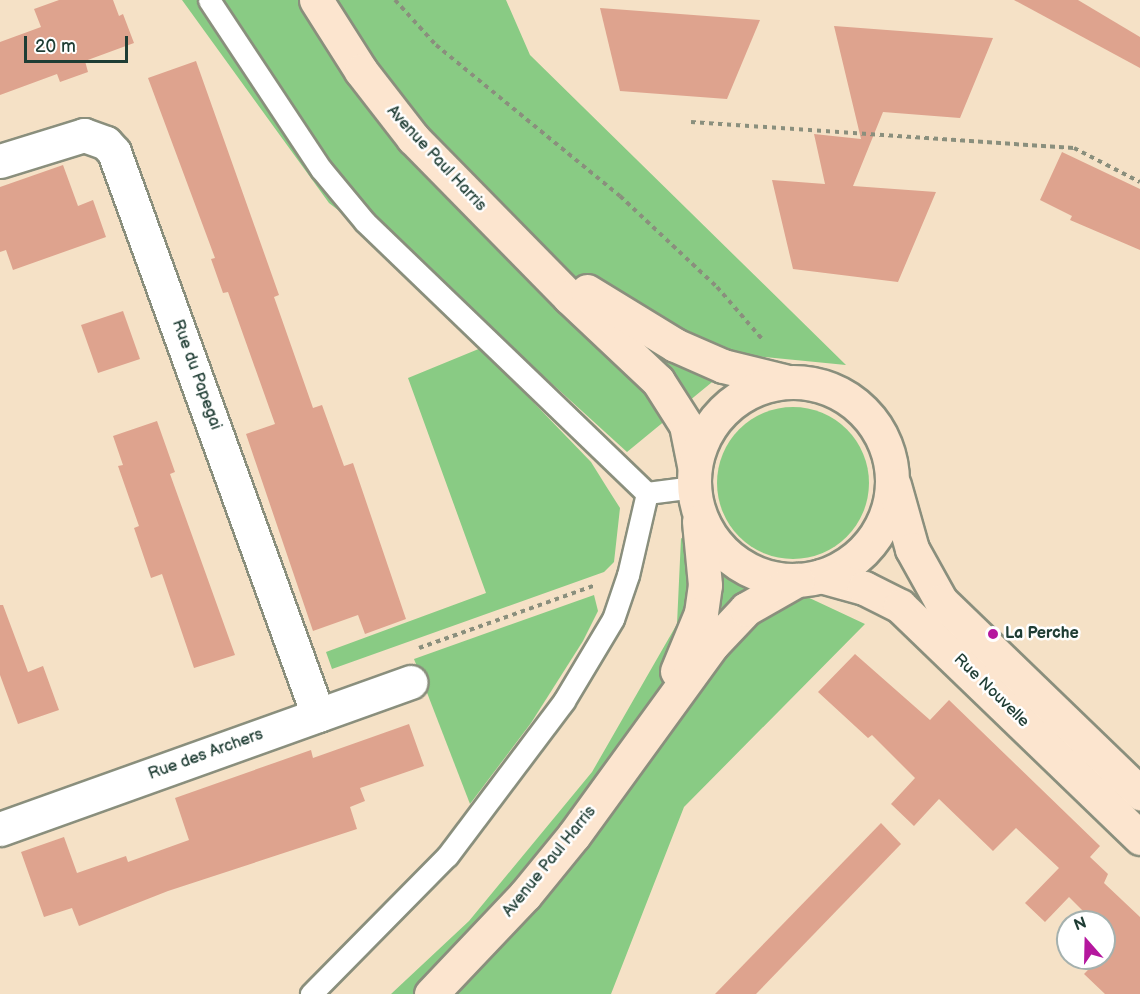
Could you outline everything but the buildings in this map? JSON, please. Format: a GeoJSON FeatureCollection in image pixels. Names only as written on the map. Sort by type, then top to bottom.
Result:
{"type":"FeatureCollection","features":[{"type":"Feature","properties":{"kind":"main road","name":"Avenue Paul Harris"},"geometry":{"type":"LineString","coordinates":[[316,0],[361,71],[412,138],[526,250],[569,297],[658,381],[687,425],[704,563],[701,613],[655,719]]}},
{"type":"Feature","properties":{"kind":"main road","name":"Avenue Paul Harris"},"geometry":{"type":"LineString","coordinates":[[526,250],[675,345],[723,366],[789,382]]}},
{"type":"Feature","properties":{"kind":"main road"},"geometry":{"type":"LineString","coordinates":[[789,382],[827,388],[860,407],[883,438],[892,475],[886,516],[871,542],[848,562],[809,578],[757,573],[730,558],[710,535],[695,487],[703,438],[726,407],[760,387],[789,382]]}},
{"type":"Feature","properties":{"kind":"main road","name":"Rue Nouvelle"},"geometry":{"type":"LineString","coordinates":[[892,475],[912,549],[934,593],[1140,793]]}},
{"type":"Feature","properties":{"kind":"main road","name":"Avenue Paul Harris"},"geometry":{"type":"LineString","coordinates":[[431,994],[525,895],[574,836],[655,719],[734,620],[764,596],[809,578]]}},
{"type":"Feature","properties":{"kind":"main road","name":"Rue Nouvelle"},"geometry":{"type":"LineString","coordinates":[[809,578],[864,588],[900,606],[1140,838]]}},
{"type":"Feature","properties":{"kind":"street","name":"Rue du Papegai"},"geometry":{"type":"LineString","coordinates":[[0,161],[84,135],[105,143],[114,152],[318,715]]}},
{"type":"Feature","properties":{"kind":"street","name":"Rue des Archers"},"geometry":{"type":"LineString","coordinates":[[1,826],[411,682]]}},
{"type":"Feature","properties":{"kind":"lane"},"geometry":{"type":"LineString","coordinates":[[209,0],[321,169],[365,222],[647,493]]}},
{"type":"Feature","properties":{"kind":"lane"},"geometry":{"type":"LineString","coordinates":[[647,493],[695,487]]}},
{"type":"Feature","properties":{"kind":"lane"},"geometry":{"type":"LineString","coordinates":[[311,994],[447,856],[555,715],[613,619],[628,575],[647,493]]}},
{"type":"Feature","properties":{"kind":"path"},"geometry":{"type":"LineString","coordinates":[[395,0],[436,45],[620,196],[717,287],[768,346],[789,382]]}},
{"type":"Feature","properties":{"kind":"path"},"geometry":{"type":"LineString","coordinates":[[691,122],[1074,148],[1140,182]]}},
{"type":"Feature","properties":{"kind":"green space"},"geometry":{"type":"Polygon","coordinates":[[[182,0],[506,0],[530,55],[846,365],[745,355],[627,452],[495,332],[329,203],[182,0]]]}},
{"type":"Feature","properties":{"kind":"green space"},"geometry":{"type":"Polygon","coordinates":[[[481,348],[591,462],[620,508],[614,562],[604,572],[332,669],[326,652],[486,593],[408,378],[481,348]]]}},
{"type":"Feature","properties":{"kind":"green space"},"geometry":{"type":"Polygon","coordinates":[[[793,407],[822,413],[835,420],[846,430],[856,441],[863,454],[869,483],[863,512],[856,525],[846,536],[835,546],[822,553],[793,559],[764,553],[751,546],[740,536],[730,525],[723,512],[717,483],[723,454],[730,441],[740,430],[751,420],[764,413],[793,407]]]}},
{"type":"Feature","properties":{"kind":"green space"},"geometry":{"type":"Polygon","coordinates":[[[681,538],[865,624],[684,807],[611,994],[391,994],[469,921],[592,772],[677,624],[681,538]]]}},
{"type":"Feature","properties":{"kind":"green space"},"geometry":{"type":"Polygon","coordinates":[[[594,595],[598,611],[583,641],[531,723],[470,804],[414,659],[594,595]]]}},
{"type":"Feature","properties":{"kind":"place","name":"La Perche"},"geometry":{"type":"Point","coordinates":[993,634]}}]}
